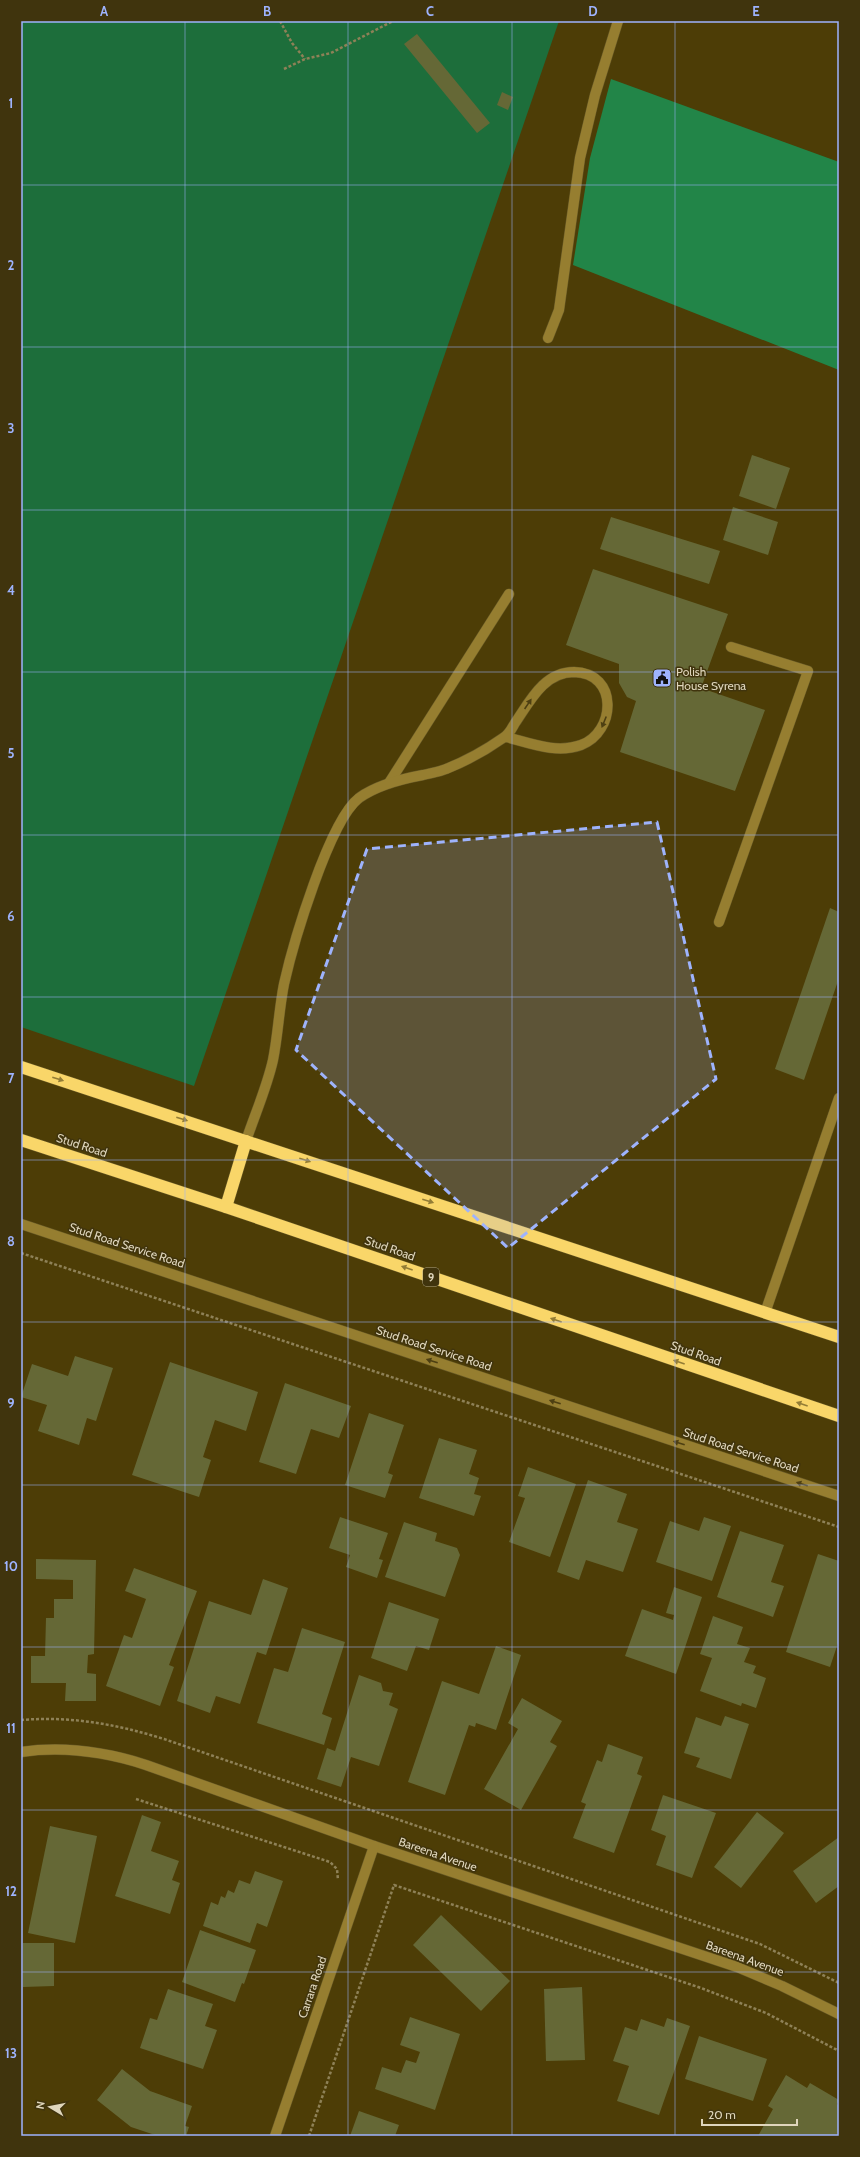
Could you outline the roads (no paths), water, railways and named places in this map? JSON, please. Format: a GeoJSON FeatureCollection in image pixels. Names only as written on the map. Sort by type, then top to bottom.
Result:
{"type":"FeatureCollection","features":[{"type":"Feature","properties":{"kind":"highway"},"geometry":{"type":"LineString","coordinates":[[21,1067],[839,1337]]}},
{"type":"Feature","properties":{"kind":"highway","name":"Stud Road"},"geometry":{"type":"LineString","coordinates":[[21,1140],[226,1207],[839,1416]]}},
{"type":"Feature","properties":{"kind":"highway"},"geometry":{"type":"LineString","coordinates":[[226,1207],[246,1141]]}},
{"type":"Feature","properties":{"kind":"street"},"geometry":{"type":"LineString","coordinates":[[548,338],[559,310],[580,158],[595,95],[618,21]]}},
{"type":"Feature","properties":{"kind":"street"},"geometry":{"type":"LineString","coordinates":[[389,783],[509,594]]}},
{"type":"Feature","properties":{"kind":"street"},"geometry":{"type":"LineString","coordinates":[[719,922],[808,671],[731,647]]}},
{"type":"Feature","properties":{"kind":"street"},"geometry":{"type":"LineString","coordinates":[[246,1141],[272,1061],[284,985],[291,958],[330,843],[346,812],[358,799],[389,783],[445,770],[506,737],[534,695],[547,682],[556,676],[573,672],[588,674],[598,679],[603,688],[608,711],[603,726],[594,738],[582,745],[568,749],[545,747],[506,737]]}},
{"type":"Feature","properties":{"kind":"street"},"geometry":{"type":"LineString","coordinates":[[765,1313],[839,1098]]}},
{"type":"Feature","properties":{"kind":"street","name":"Stud Road Service Road"},"geometry":{"type":"LineString","coordinates":[[21,1224],[839,1496]]}},
{"type":"Feature","properties":{"kind":"street","name":"Bareena Avenue"},"geometry":{"type":"LineString","coordinates":[[21,1752],[80,1751],[130,1760],[374,1846],[737,1967],[794,1991],[839,2014]]}},
{"type":"Feature","properties":{"kind":"street","name":"Carrara Road"},"geometry":{"type":"LineString","coordinates":[[275,2136],[374,1846]]}},
{"type":"Feature","properties":{"kind":"place","name":"Polish House Syrena"},"geometry":{"type":"Point","coordinates":[662,678]}}]}
